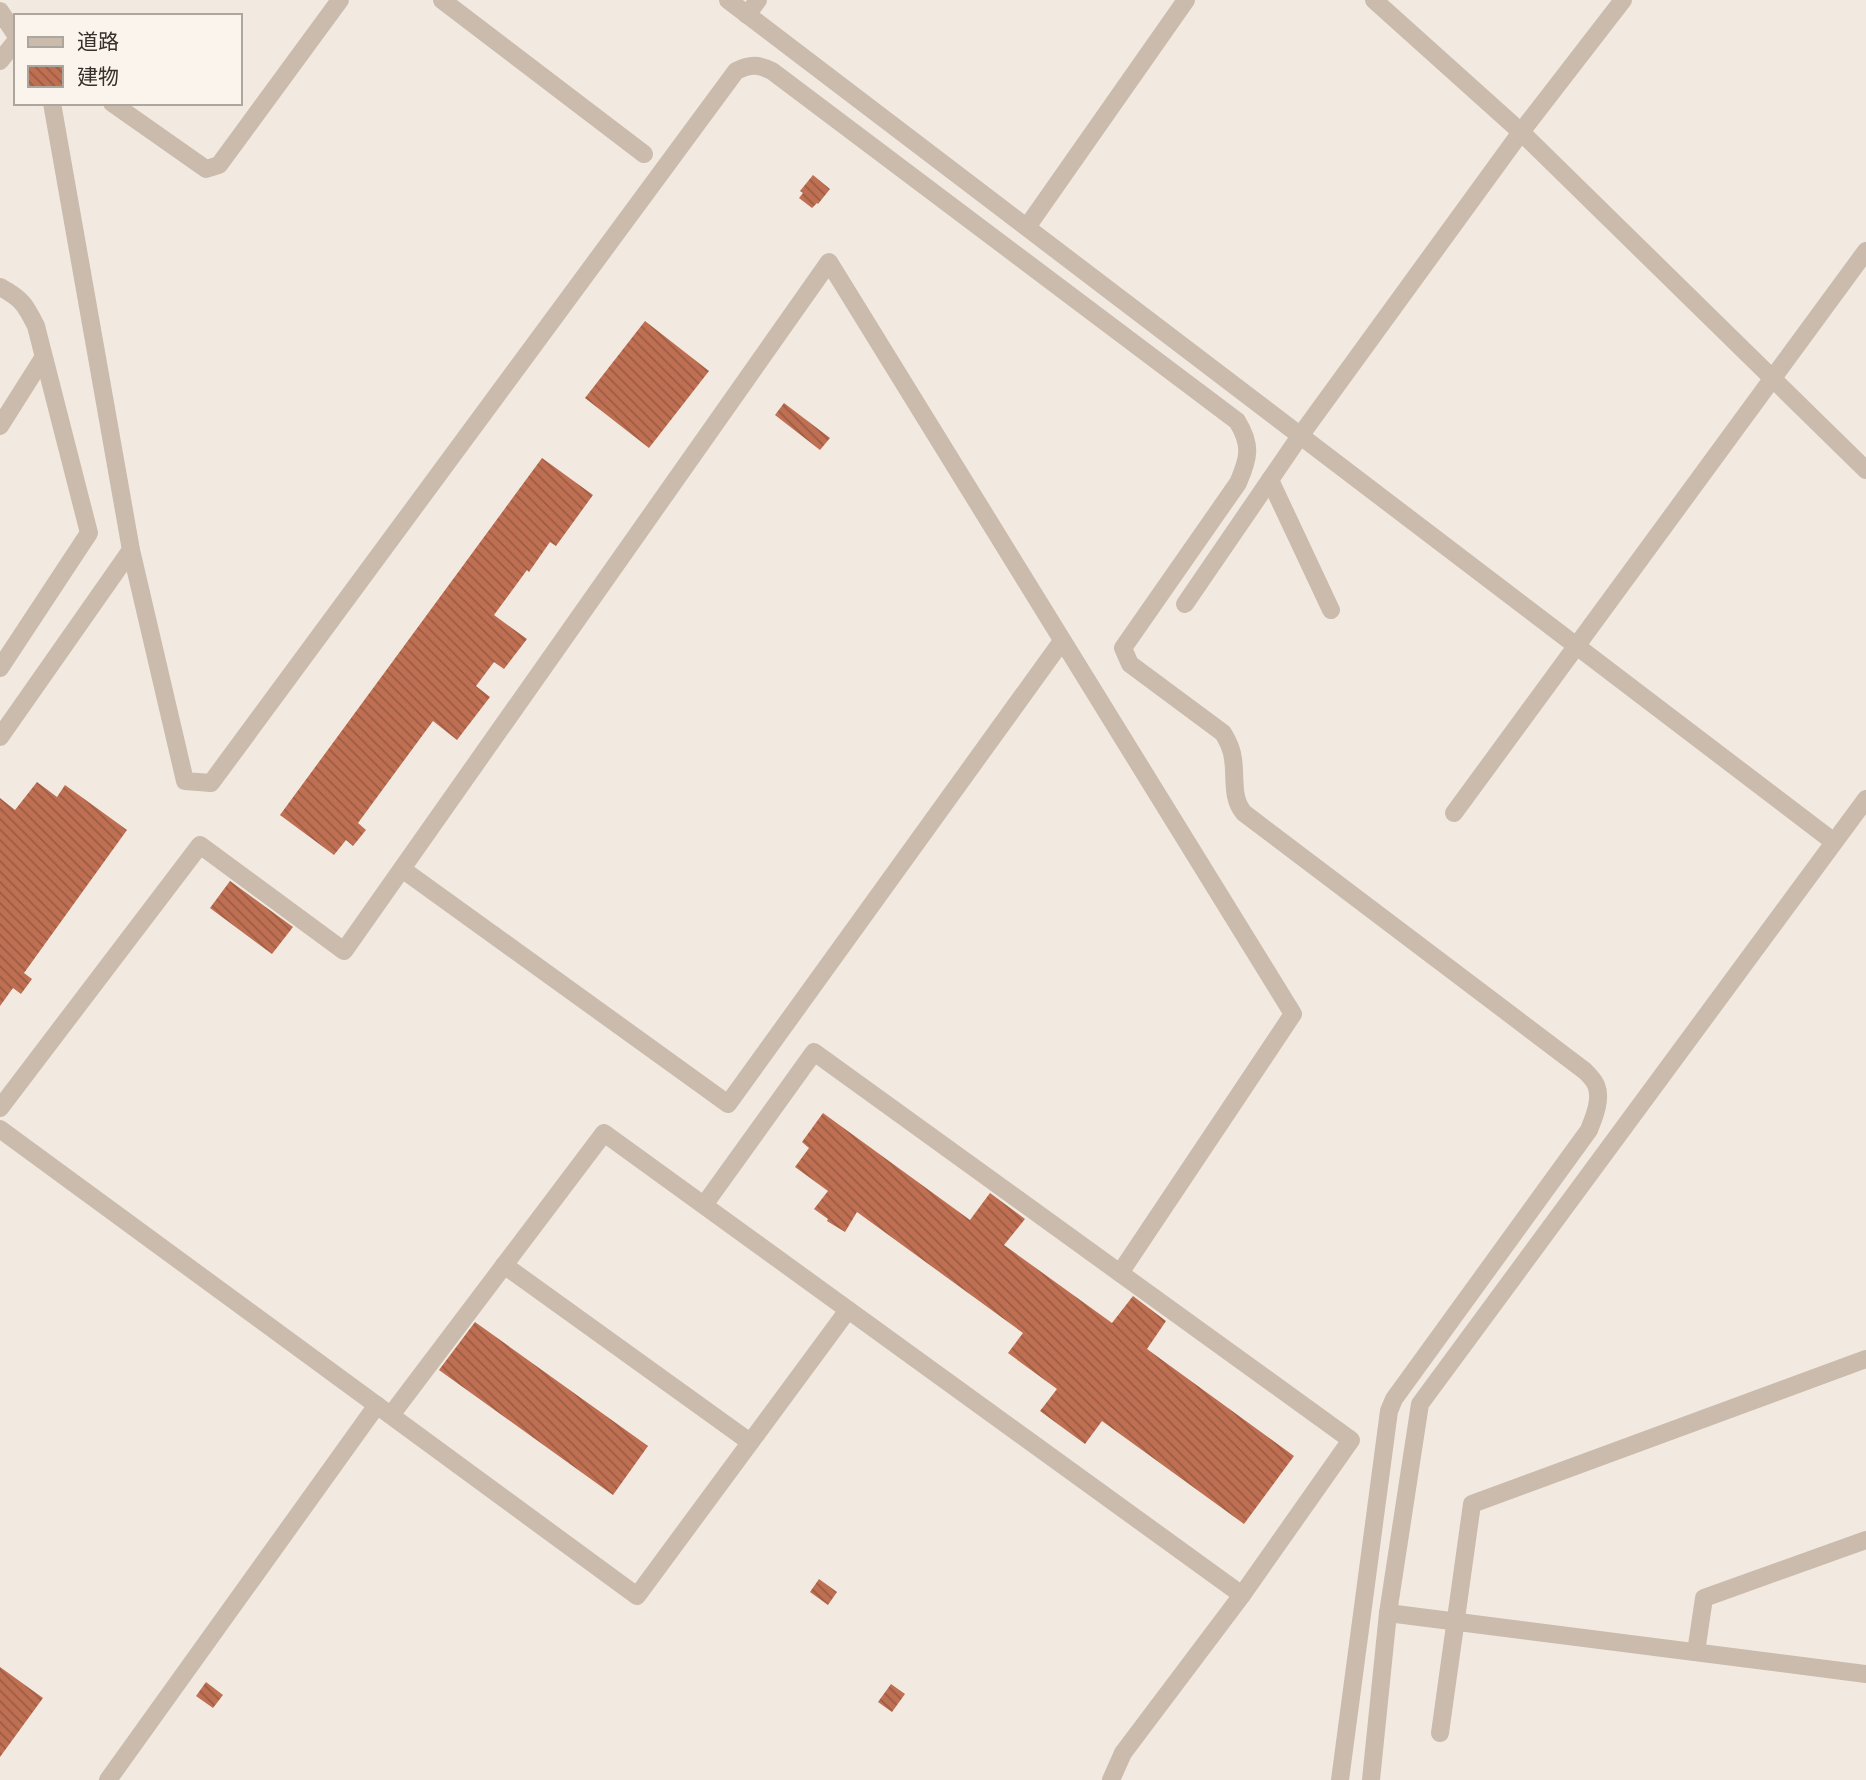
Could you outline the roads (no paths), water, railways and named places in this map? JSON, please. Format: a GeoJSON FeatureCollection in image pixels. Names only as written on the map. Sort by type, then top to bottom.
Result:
{"type":"FeatureCollection","features":[{"type":"Feature","properties":{"kind":"street"},"geometry":{"type":"LineString","coordinates":[[115,105],[206,169],[219,165],[340,0]]}},
{"type":"Feature","properties":{"kind":"street"},"geometry":{"type":"LineString","coordinates":[[442,0],[644,154]]}},
{"type":"Feature","properties":{"kind":"street"},"geometry":{"type":"LineString","coordinates":[[728,0],[1834,842]]}},
{"type":"Feature","properties":{"kind":"street"},"geometry":{"type":"LineString","coordinates":[[747,15],[758,0]]}},
{"type":"Feature","properties":{"kind":"street"},"geometry":{"type":"LineString","coordinates":[[1027,228],[1186,0]]}},
{"type":"Feature","properties":{"kind":"street"},"geometry":{"type":"LineString","coordinates":[[1374,0],[1521,132],[1866,470]]}},
{"type":"Feature","properties":{"kind":"street"},"geometry":{"type":"LineString","coordinates":[[1185,604],[1300,436],[1521,132],[1623,0]]}},
{"type":"Feature","properties":{"kind":"street"},"geometry":{"type":"LineString","coordinates":[[0,11],[14,32]]}},
{"type":"Feature","properties":{"kind":"street"},"geometry":{"type":"LineString","coordinates":[[0,61],[14,44]]}},
{"type":"Feature","properties":{"kind":"street"},"geometry":{"type":"LineString","coordinates":[[52,105],[131,550],[185,781],[211,783],[736,71],[748,65],[772,71],[1237,421],[1244,431],[1248,453],[1238,483],[1123,648],[1130,664],[1223,733],[1233,756],[1238,806],[1244,813],[1585,1071],[1596,1085],[1598,1098],[1589,1130],[1394,1399],[1389,1411],[1340,1780]]}},
{"type":"Feature","properties":{"kind":"street"},"geometry":{"type":"LineString","coordinates":[[1454,813],[1866,251]]}},
{"type":"Feature","properties":{"kind":"street"},"geometry":{"type":"LineString","coordinates":[[0,1108],[200,845],[344,951],[829,262],[1293,1014],[1120,1273]]}},
{"type":"Feature","properties":{"kind":"street"},"geometry":{"type":"LineString","coordinates":[[0,287],[17,296],[36,326],[89,533],[7,644],[0,668]]}},
{"type":"Feature","properties":{"kind":"street"},"geometry":{"type":"LineString","coordinates":[[0,426],[43,358]]}},
{"type":"Feature","properties":{"kind":"street"},"geometry":{"type":"LineString","coordinates":[[1270,480],[1331,610]]}},
{"type":"Feature","properties":{"kind":"street"},"geometry":{"type":"LineString","coordinates":[[0,737],[131,550]]}},
{"type":"Feature","properties":{"kind":"street"},"geometry":{"type":"LineString","coordinates":[[402,869],[728,1104],[1062,640]]}},
{"type":"Feature","properties":{"kind":"street"},"geometry":{"type":"LineString","coordinates":[[1371,1780],[1388,1613],[1420,1404],[1866,799]]}},
{"type":"Feature","properties":{"kind":"street"},"geometry":{"type":"LineString","coordinates":[[704,1205],[814,1052],[1351,1440],[1242,1595],[1122,1753],[1111,1780]]}},
{"type":"Feature","properties":{"kind":"street"},"geometry":{"type":"LineString","coordinates":[[0,1129],[637,1596],[848,1310]]}},
{"type":"Feature","properties":{"kind":"street"},"geometry":{"type":"LineString","coordinates":[[108,1780],[384,1410],[504,1265],[604,1133],[1242,1595]]}},
{"type":"Feature","properties":{"kind":"street"},"geometry":{"type":"LineString","coordinates":[[504,1265],[750,1442]]}},
{"type":"Feature","properties":{"kind":"street"},"geometry":{"type":"LineString","coordinates":[[1440,1733],[1472,1504],[1866,1359]]}},
{"type":"Feature","properties":{"kind":"street"},"geometry":{"type":"LineString","coordinates":[[1696,1652],[1704,1598],[1866,1540]]}},
{"type":"Feature","properties":{"kind":"street"},"geometry":{"type":"LineString","coordinates":[[1388,1613],[1866,1674]]}}]}
